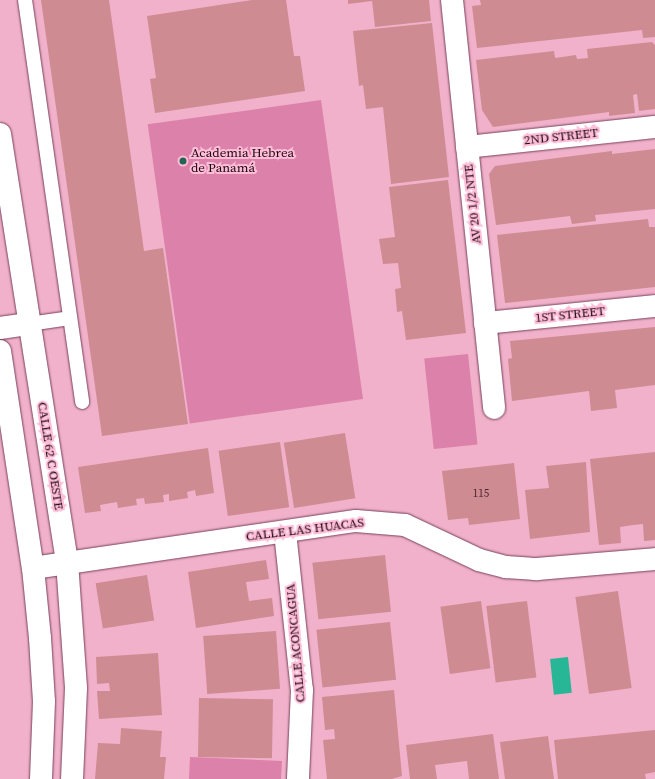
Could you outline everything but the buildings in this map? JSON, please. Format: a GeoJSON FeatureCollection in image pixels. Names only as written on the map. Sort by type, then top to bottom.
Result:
{"type":"FeatureCollection","features":[{"type":"Feature","properties":{"kind":"street","name":"AV 20 1/2 NTE"},"geometry":{"type":"LineString","coordinates":[[452,0],[494,408]]}},
{"type":"Feature","properties":{"kind":"street","name":"2ND STREET"},"geometry":{"type":"LineString","coordinates":[[467,147],[655,127]]}},
{"type":"Feature","properties":{"kind":"street","name":"CALLE 62 C OESTE"},"geometry":{"type":"LineString","coordinates":[[0,134],[67,562],[76,688],[72,779]]}},
{"type":"Feature","properties":{"kind":"street","name":"1ST STREET"},"geometry":{"type":"LineString","coordinates":[[485,323],[655,306]]}},
{"type":"Feature","properties":{"kind":"street"},"geometry":{"type":"LineString","coordinates":[[0,328],[29,324]]}},
{"type":"Feature","properties":{"kind":"street"},"geometry":{"type":"LineString","coordinates":[[0,351],[33,568],[44,701],[41,779]]}},
{"type":"Feature","properties":{"kind":"street","name":"CALLE LAS HUACAS"},"geometry":{"type":"LineString","coordinates":[[33,568],[356,521],[405,524],[479,560],[506,567],[537,569],[655,559]]}},
{"type":"Feature","properties":{"kind":"street","name":"CALLE ACONCAGUA"},"geometry":{"type":"LineString","coordinates":[[284,532],[302,690],[298,779]]}},
{"type":"Feature","properties":{"kind":"lane"},"geometry":{"type":"LineString","coordinates":[[25,0],[82,402]]}},
{"type":"Feature","properties":{"kind":"lane"},"geometry":{"type":"LineString","coordinates":[[29,324],[70,318]]}},
{"type":"Feature","properties":{"kind":"shaded area"},"geometry":{"type":"Polygon","coordinates":[[[321,100],[363,399],[190,423],[148,124],[321,100]]]}},
{"type":"Feature","properties":{"kind":"shaded area"},"geometry":{"type":"Polygon","coordinates":[[[468,354],[478,445],[434,449],[424,359],[468,354]]]}},
{"type":"Feature","properties":{"kind":"shaded area"},"geometry":{"type":"Polygon","coordinates":[[[568,657],[572,693],[554,695],[550,659],[568,657]]]}},
{"type":"Feature","properties":{"kind":"shaded area"},"geometry":{"type":"Polygon","coordinates":[[[190,757],[282,761],[281,779],[189,779],[190,757]]]}},
{"type":"Feature","properties":{"kind":"place","name":"Academia Hebrea de Panamá"},"geometry":{"type":"Point","coordinates":[183,161]}}]}
